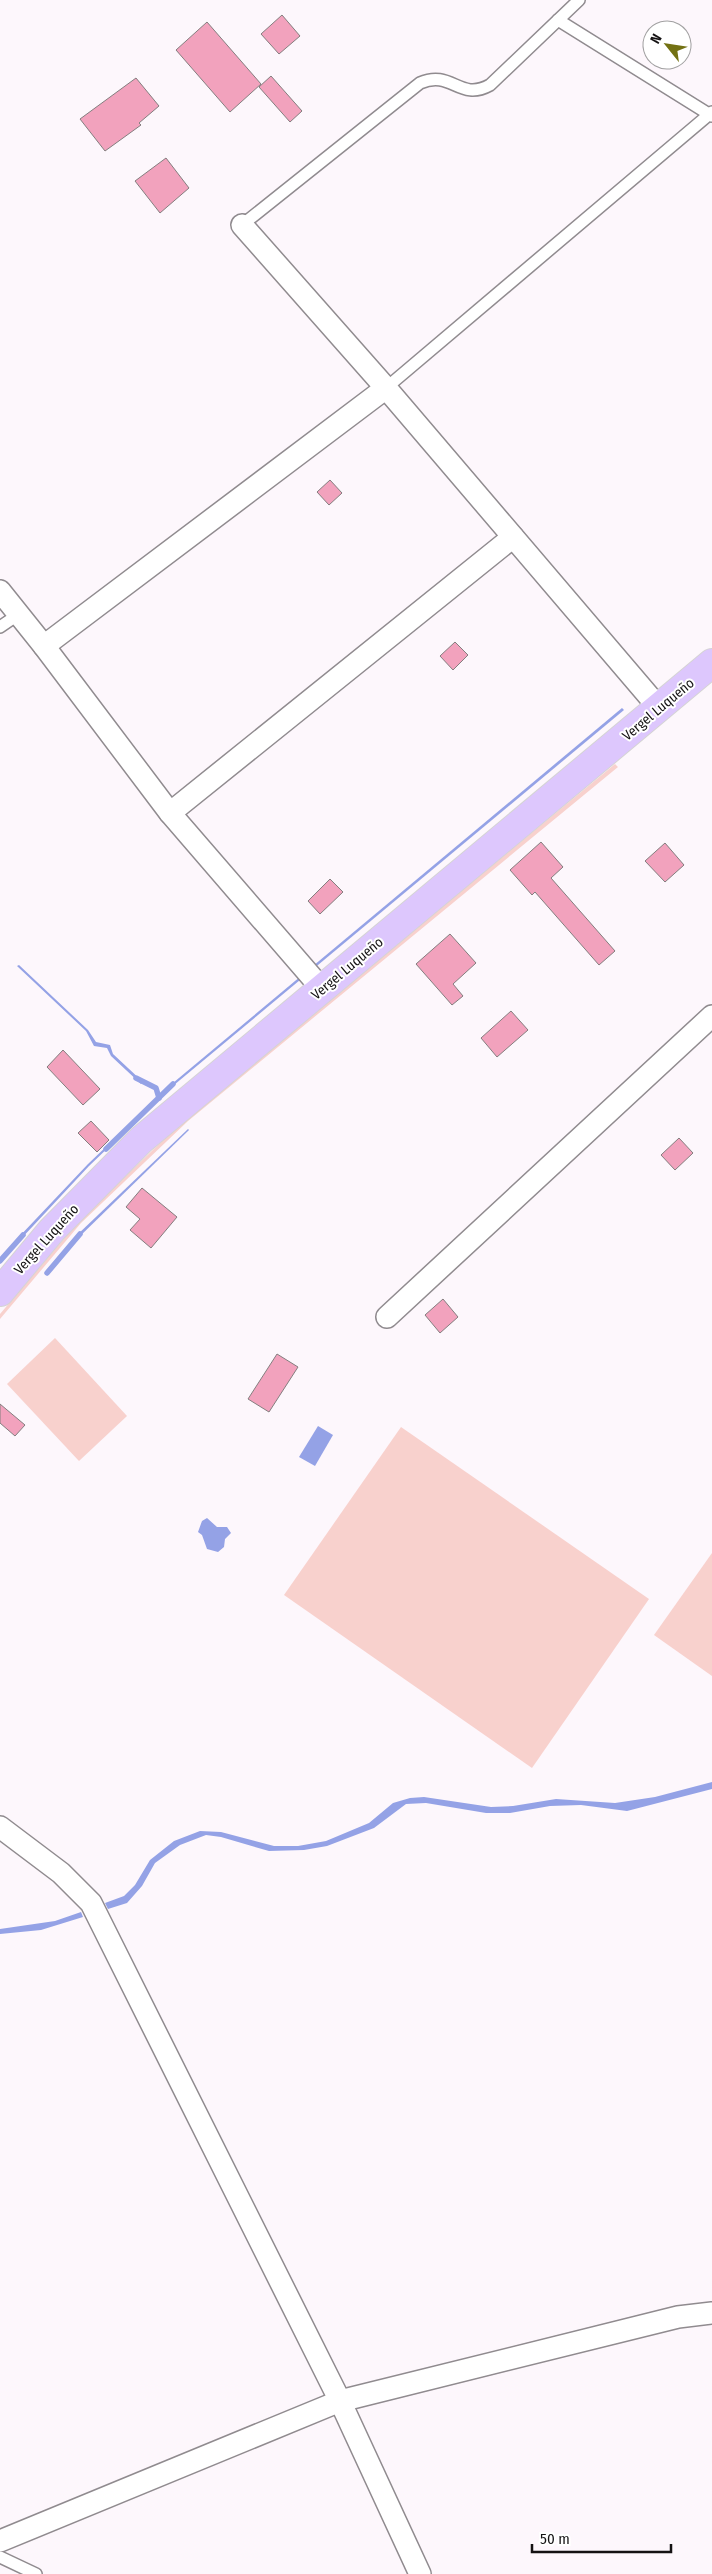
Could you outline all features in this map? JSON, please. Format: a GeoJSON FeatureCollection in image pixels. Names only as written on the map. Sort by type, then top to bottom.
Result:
{"type":"FeatureCollection","features":[{"type":"Feature","properties":{"kind":"main road","name":"Vergel Luqueño"},"geometry":{"type":"LineString","coordinates":[[0,1292],[52,1230],[141,1140],[313,978],[659,708],[712,663]]}},
{"type":"Feature","properties":{"kind":"street"},"geometry":{"type":"LineString","coordinates":[[242,225],[386,388],[659,708]]}},
{"type":"Feature","properties":{"kind":"street"},"geometry":{"type":"LineString","coordinates":[[44,646],[386,388]]}},
{"type":"Feature","properties":{"kind":"street"},"geometry":{"type":"LineString","coordinates":[[170,813],[513,537]]}},
{"type":"Feature","properties":{"kind":"street"},"geometry":{"type":"LineString","coordinates":[[0,591],[170,813],[313,978]]}},
{"type":"Feature","properties":{"kind":"street"},"geometry":{"type":"LineString","coordinates":[[387,1317],[712,1016]]}},
{"type":"Feature","properties":{"kind":"street"},"geometry":{"type":"LineString","coordinates":[[0,1827],[62,1873],[91,1903],[340,2401],[420,2574]]}},
{"type":"Feature","properties":{"kind":"street"},"geometry":{"type":"LineString","coordinates":[[0,2541],[340,2401],[678,2317],[712,2313]]}},
{"type":"Feature","properties":{"kind":"lane"},"geometry":{"type":"LineString","coordinates":[[242,225],[420,83],[440,78],[470,92],[479,91],[490,85],[579,0]]}},
{"type":"Feature","properties":{"kind":"lane"},"geometry":{"type":"LineString","coordinates":[[386,388],[711,114],[558,20]]}},
{"type":"Feature","properties":{"kind":"lane"},"geometry":{"type":"LineString","coordinates":[[0,628],[19,614]]}},
{"type":"Feature","properties":{"kind":"lane"},"geometry":{"type":"LineString","coordinates":[[0,2557],[36,2574]]}},
{"type":"Feature","properties":{"kind":"shaded area"},"geometry":{"type":"Polygon","coordinates":[[[615,764],[618,767],[188,1121],[81,1223],[0,1319],[0,1314],[79,1221],[186,1118],[615,764]]]}},
{"type":"Feature","properties":{"kind":"shaded area"},"geometry":{"type":"Polygon","coordinates":[[[55,1338],[127,1416],[79,1461],[7,1384],[55,1338]]]}},
{"type":"Feature","properties":{"kind":"shaded area"},"geometry":{"type":"Polygon","coordinates":[[[401,1427],[649,1599],[532,1768],[284,1595],[401,1427]]]}},
{"type":"Feature","properties":{"kind":"shaded area"},"geometry":{"type":"Polygon","coordinates":[[[712,1553],[712,1676],[654,1635],[712,1553]]]}},
{"type":"Feature","properties":{"kind":"water"},"geometry":{"type":"Polygon","coordinates":[[[622,708],[624,710],[168,1090],[167,1088],[622,708]]]}},
{"type":"Feature","properties":{"kind":"water"},"geometry":{"type":"Polygon","coordinates":[[[19,965],[88,1030],[96,1042],[110,1045],[113,1054],[143,1082],[141,1084],[111,1056],[107,1048],[94,1046],[86,1031],[17,966],[19,965]]]}},
{"type":"Feature","properties":{"kind":"water"},"geometry":{"type":"Polygon","coordinates":[[[188,1129],[77,1239],[75,1237],[188,1129]]]}},
{"type":"Feature","properties":{"kind":"water"},"geometry":{"type":"Polygon","coordinates":[[[110,1143],[112,1144],[19,1241],[17,1239],[110,1143]]]}},
{"type":"Feature","properties":{"kind":"water"},"geometry":{"type":"Polygon","coordinates":[[[318,1426],[333,1435],[315,1466],[299,1457],[318,1426]]]}},
{"type":"Feature","properties":{"kind":"water"},"geometry":{"type":"Polygon","coordinates":[[[207,1518],[217,1527],[227,1527],[231,1533],[225,1539],[224,1547],[218,1552],[207,1549],[202,1535],[198,1532],[202,1521],[207,1518]]]}},
{"type":"Feature","properties":{"kind":"water"},"geometry":{"type":"Polygon","coordinates":[[[712,1782],[712,1789],[627,1811],[581,1805],[550,1806],[510,1813],[486,1813],[426,1803],[406,1804],[374,1828],[327,1846],[304,1850],[269,1851],[221,1837],[206,1835],[180,1845],[155,1863],[142,1886],[127,1903],[108,1909],[105,1903],[124,1896],[135,1885],[150,1860],[174,1841],[200,1831],[221,1832],[274,1846],[298,1846],[326,1841],[369,1823],[393,1803],[410,1798],[424,1797],[491,1807],[513,1806],[556,1799],[615,1803],[655,1797],[712,1782]]]}},
{"type":"Feature","properties":{"kind":"water"},"geometry":{"type":"Polygon","coordinates":[[[81,1912],[83,1917],[41,1930],[0,1934],[0,1929],[55,1921],[81,1912]]]}},
{"type":"Feature","properties":{"kind":"building"},"geometry":{"type":"Polygon","coordinates":[[[282,15],[300,36],[279,54],[261,34],[282,15]]]}},
{"type":"Feature","properties":{"kind":"building"},"geometry":{"type":"Polygon","coordinates":[[[207,22],[261,84],[230,112],[176,50],[207,22]]]}},
{"type":"Feature","properties":{"kind":"building"},"geometry":{"type":"Polygon","coordinates":[[[271,76],[302,111],[290,122],[259,87],[271,76]]]}},
{"type":"Feature","properties":{"kind":"building"},"geometry":{"type":"Polygon","coordinates":[[[136,78],[159,106],[139,123],[141,125],[105,151],[80,119],[136,78]]]}},
{"type":"Feature","properties":{"kind":"building"},"geometry":{"type":"Polygon","coordinates":[[[166,158],[189,188],[160,213],[135,181],[166,158]]]}},
{"type":"Feature","properties":{"kind":"building"},"geometry":{"type":"Polygon","coordinates":[[[330,480],[342,493],[329,505],[317,492],[330,480]]]}},
{"type":"Feature","properties":{"kind":"building"},"geometry":{"type":"Polygon","coordinates":[[[455,642],[468,655],[453,670],[440,656],[455,642]]]}},
{"type":"Feature","properties":{"kind":"building"},"geometry":{"type":"Polygon","coordinates":[[[541,842],[563,867],[551,878],[615,951],[599,965],[535,892],[532,895],[510,870],[541,842]]]}},
{"type":"Feature","properties":{"kind":"building"},"geometry":{"type":"Polygon","coordinates":[[[665,843],[684,865],[665,882],[645,861],[665,843]]]}},
{"type":"Feature","properties":{"kind":"building"},"geometry":{"type":"Polygon","coordinates":[[[330,879],[343,892],[320,914],[308,901],[330,879]]]}},
{"type":"Feature","properties":{"kind":"building"},"geometry":{"type":"Polygon","coordinates":[[[450,934],[476,963],[453,984],[463,996],[452,1005],[416,964],[450,934]]]}},
{"type":"Feature","properties":{"kind":"building"},"geometry":{"type":"Polygon","coordinates":[[[511,1011],[528,1030],[497,1057],[481,1038],[511,1011]]]}},
{"type":"Feature","properties":{"kind":"building"},"geometry":{"type":"Polygon","coordinates":[[[63,1050],[100,1089],[83,1105],[47,1067],[63,1050]]]}},
{"type":"Feature","properties":{"kind":"building"},"geometry":{"type":"Polygon","coordinates":[[[91,1121],[109,1140],[97,1152],[78,1133],[91,1121]]]}},
{"type":"Feature","properties":{"kind":"building"},"geometry":{"type":"Polygon","coordinates":[[[679,1138],[693,1153],[675,1170],[661,1155],[679,1138]]]}},
{"type":"Feature","properties":{"kind":"building"},"geometry":{"type":"Polygon","coordinates":[[[142,1188],[177,1217],[151,1248],[130,1230],[140,1219],[126,1207],[142,1188]]]}},
{"type":"Feature","properties":{"kind":"building"},"geometry":{"type":"Polygon","coordinates":[[[443,1299],[458,1317],[440,1333],[425,1315],[443,1299]]]}},
{"type":"Feature","properties":{"kind":"building"},"geometry":{"type":"Polygon","coordinates":[[[277,1354],[298,1367],[269,1412],[248,1399],[277,1354]]]}},
{"type":"Feature","properties":{"kind":"building"},"geometry":{"type":"Polygon","coordinates":[[[0,1404],[25,1425],[15,1436],[0,1423],[0,1404]]]}},
{"type":"Feature","properties":{"kind":"waterway"},"geometry":{"type":"LineString","coordinates":[[136,1078],[156,1088],[159,1098]]}},
{"type":"Feature","properties":{"kind":"waterway"},"geometry":{"type":"LineString","coordinates":[[106,1149],[173,1084]]}},
{"type":"Feature","properties":{"kind":"waterway"},"geometry":{"type":"LineString","coordinates":[[47,1273],[80,1234]]}},
{"type":"Feature","properties":{"kind":"waterway"},"geometry":{"type":"LineString","coordinates":[[0,1261],[23,1235]]}}]}
